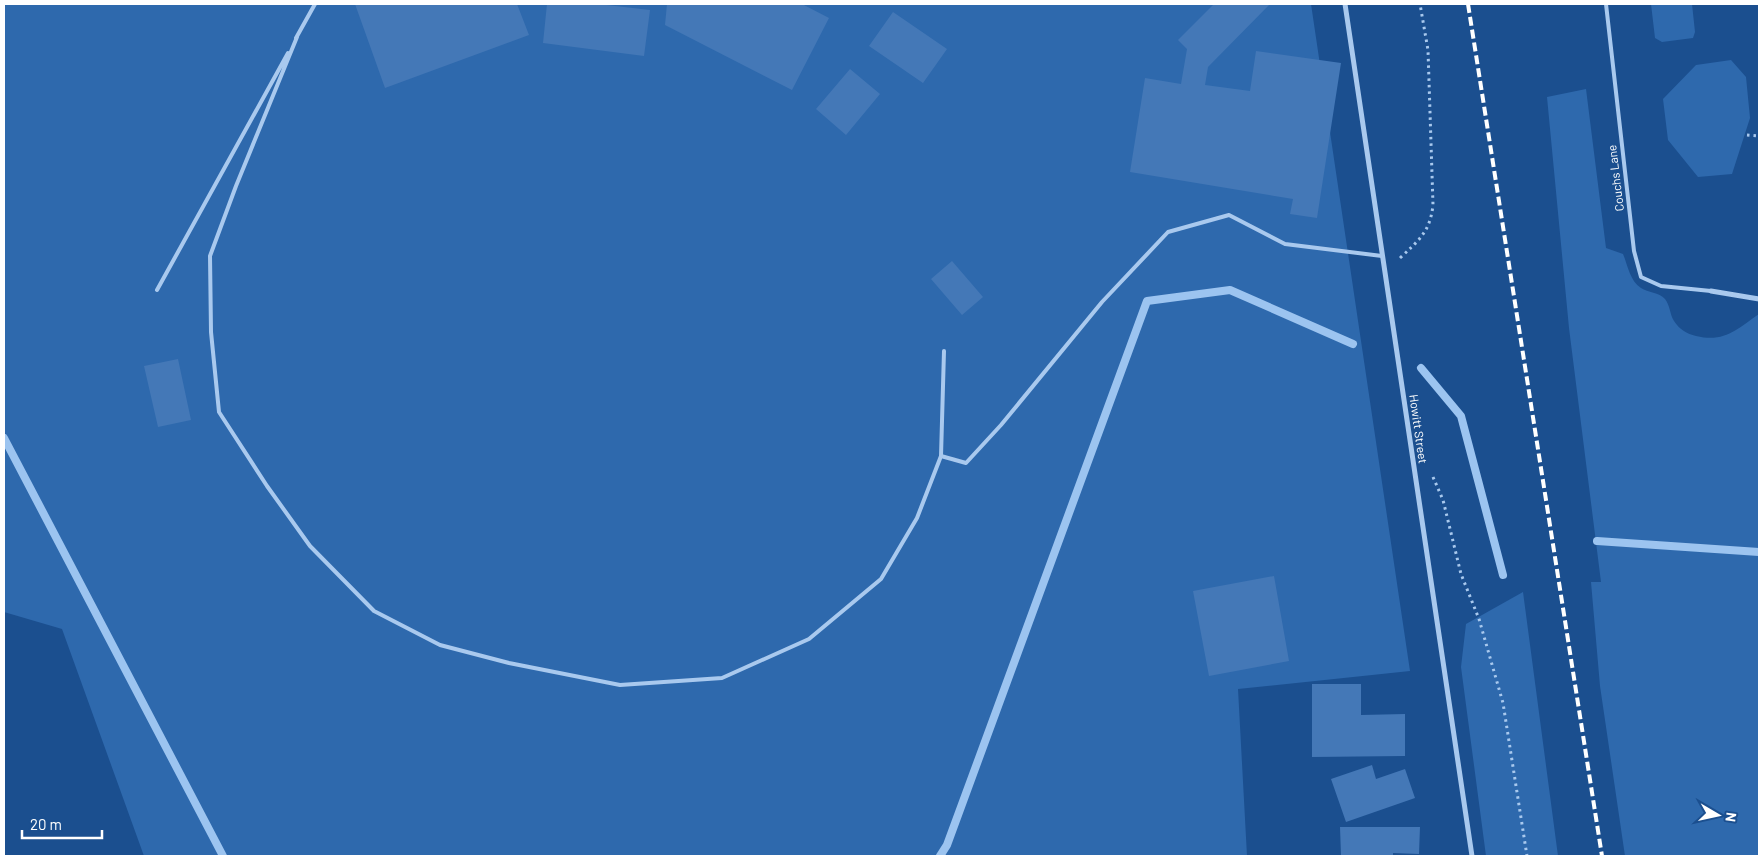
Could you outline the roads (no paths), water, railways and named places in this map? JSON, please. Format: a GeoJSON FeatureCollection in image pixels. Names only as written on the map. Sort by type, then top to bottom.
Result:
{"type":"FeatureCollection","features":[{"type":"Feature","properties":{"kind":"street","name":"Howitt Street"},"geometry":{"type":"LineString","coordinates":[[1345,4],[1472,856]]}},
{"type":"Feature","properties":{"kind":"street"},"geometry":{"type":"LineString","coordinates":[[1712,291],[1759,299]]}},
{"type":"Feature","properties":{"kind":"lane"},"geometry":{"type":"LineString","coordinates":[[157,290],[315,4]]}},
{"type":"Feature","properties":{"kind":"lane","name":"Couchs Lane"},"geometry":{"type":"LineString","coordinates":[[1606,4],[1634,251],[1641,277],[1662,286],[1712,291]]}},
{"type":"Feature","properties":{"kind":"lane"},"geometry":{"type":"LineString","coordinates":[[297,37],[236,186],[210,256],[211,332],[219,412],[267,486],[310,546],[374,612],[440,645],[509,663],[620,685],[722,678],[809,639],[881,579],[917,518],[941,456],[944,351]]}},
{"type":"Feature","properties":{"kind":"lane"},"geometry":{"type":"LineString","coordinates":[[941,456],[966,463],[1001,425],[1102,302],[1168,232],[1229,216],[1285,244],[1382,256]]}},
{"type":"Feature","properties":{"kind":"waterway"},"geometry":{"type":"LineString","coordinates":[[940,856],[947,845],[1147,301],[1230,290],[1353,344]]}},
{"type":"Feature","properties":{"kind":"waterway"},"geometry":{"type":"LineString","coordinates":[[1421,368],[1461,416],[1503,575]]}},
{"type":"Feature","properties":{"kind":"waterway"},"geometry":{"type":"LineString","coordinates":[[4,438],[223,856]]}},
{"type":"Feature","properties":{"kind":"waterway"},"geometry":{"type":"LineString","coordinates":[[1597,541],[1759,552]]}},
{"type":"Feature","properties":{"kind":"railway"},"geometry":{"type":"LineString","coordinates":[[1468,4],[1602,856]]}}]}
